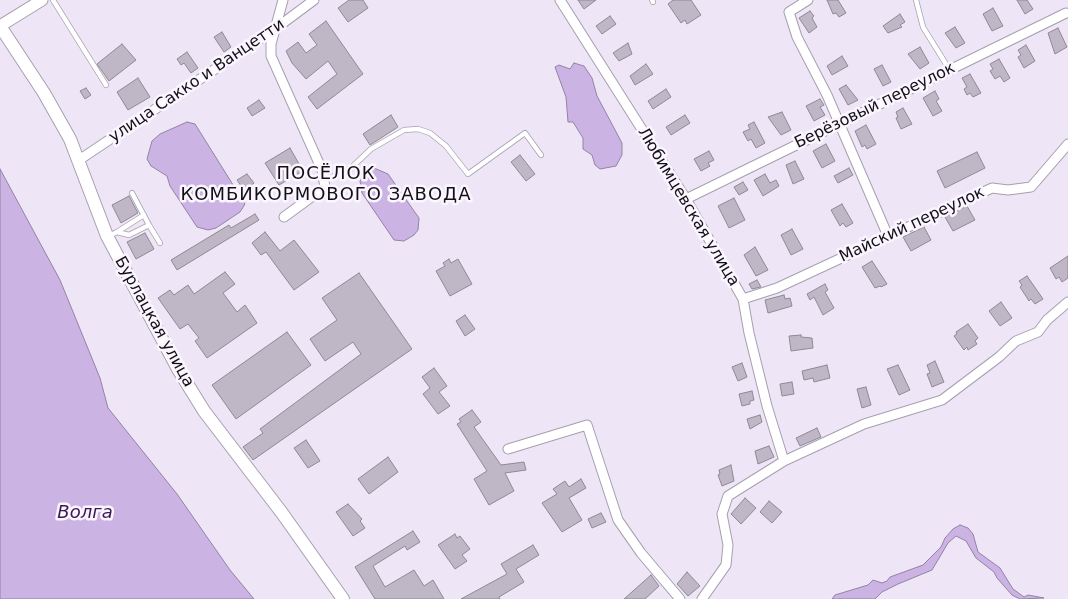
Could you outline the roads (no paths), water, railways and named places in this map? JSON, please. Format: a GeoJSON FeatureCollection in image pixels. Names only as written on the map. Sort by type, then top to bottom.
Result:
{"type":"FeatureCollection","features":[{"type":"Feature","properties":{"kind":"main road","name":"Бурлацкая улица"},"geometry":{"type":"LineString","coordinates":[[0,26],[44,93],[79,160],[112,234],[191,391],[282,513],[342,599]]}},
{"type":"Feature","properties":{"kind":"street"},"geometry":{"type":"LineString","coordinates":[[0,26],[42,0]]}},
{"type":"Feature","properties":{"kind":"street"},"geometry":{"type":"LineString","coordinates":[[283,0],[271,44],[271,56],[322,170],[324,181],[324,187],[316,196],[284,217]]}},
{"type":"Feature","properties":{"kind":"street","name":"улица Сакко и Ванцетти"},"geometry":{"type":"LineString","coordinates":[[79,160],[275,29],[314,0]]}},
{"type":"Feature","properties":{"kind":"street","name":"Любимцевская улица"},"geometry":{"type":"LineString","coordinates":[[560,0],[686,199],[743,299],[749,333],[784,461]]}},
{"type":"Feature","properties":{"kind":"street"},"geometry":{"type":"LineString","coordinates":[[808,0],[790,12],[797,37],[827,95],[888,236]]}},
{"type":"Feature","properties":{"kind":"street","name":"Берёзовый переулок"},"geometry":{"type":"LineString","coordinates":[[686,199],[949,69],[1066,14]]}},
{"type":"Feature","properties":{"kind":"street","name":"Майский переулок"},"geometry":{"type":"LineString","coordinates":[[743,299],[777,288],[992,188],[1008,190],[1030,187],[1068,144]]}},
{"type":"Feature","properties":{"kind":"street"},"geometry":{"type":"LineString","coordinates":[[702,599],[726,565],[728,545],[722,514],[728,496],[784,461],[864,424],[942,400],[999,357],[1016,341],[1038,332],[1047,320],[1068,302]]}},
{"type":"Feature","properties":{"kind":"street"},"geometry":{"type":"LineString","coordinates":[[508,449],[587,425],[618,520],[641,554],[680,599]]}},
{"type":"Feature","properties":{"kind":"lane"},"geometry":{"type":"LineString","coordinates":[[53,0],[106,85]]}},
{"type":"Feature","properties":{"kind":"lane"},"geometry":{"type":"LineString","coordinates":[[916,0],[923,26],[949,69]]}},
{"type":"Feature","properties":{"kind":"lane"},"geometry":{"type":"LineString","coordinates":[[324,181],[351,168],[371,149],[404,130],[418,129],[430,133],[446,146],[468,174],[525,133],[541,155]]}},
{"type":"Feature","properties":{"kind":"lane"},"geometry":{"type":"LineString","coordinates":[[132,193],[160,243]]}},
{"type":"Feature","properties":{"kind":"lane"},"geometry":{"type":"LineString","coordinates":[[112,234],[144,215]]}},
{"type":"Feature","properties":{"kind":"lane"},"geometry":{"type":"LineString","coordinates":[[112,234],[129,235],[149,225]]}},
{"type":"Feature","properties":{"kind":"water"},"geometry":{"type":"Polygon","coordinates":[[[574,63],[584,66],[592,78],[597,96],[622,143],[622,155],[616,166],[600,169],[595,165],[592,155],[583,149],[583,138],[573,122],[568,122],[566,97],[555,67],[559,65],[570,69],[574,63]]]}},
{"type":"Feature","properties":{"kind":"water"},"geometry":{"type":"Polygon","coordinates":[[[187,122],[195,124],[245,204],[240,212],[216,228],[208,230],[197,227],[170,186],[167,176],[151,166],[147,159],[152,141],[160,134],[187,122]]]}},
{"type":"Feature","properties":{"kind":"water"},"geometry":{"type":"Polygon","coordinates":[[[374,168],[388,174],[419,218],[418,230],[404,241],[394,240],[362,193],[360,181],[364,175],[374,168]]]}},
{"type":"Feature","properties":{"kind":"water","name":"Волга"},"geometry":{"type":"Polygon","coordinates":[[[0,169],[60,280],[100,378],[108,408],[177,494],[230,570],[254,599],[0,599],[0,169]]]}},
{"type":"Feature","properties":{"kind":"water"},"geometry":{"type":"Polygon","coordinates":[[[960,525],[968,528],[973,534],[978,552],[1000,568],[1013,589],[1024,597],[1028,595],[1044,598],[1020,599],[1012,595],[994,572],[976,558],[966,541],[956,536],[948,543],[932,570],[882,592],[875,599],[832,599],[835,595],[868,585],[873,580],[882,583],[890,577],[923,565],[941,547],[945,538],[953,529],[960,525]]]}},
{"type":"Feature","properties":{"kind":"district","name":"ПОСЁЛОК КОМБИКОРМОВОГО ЗАВОДА"},"geometry":{"type":"Point","coordinates":[326,184]}}]}
